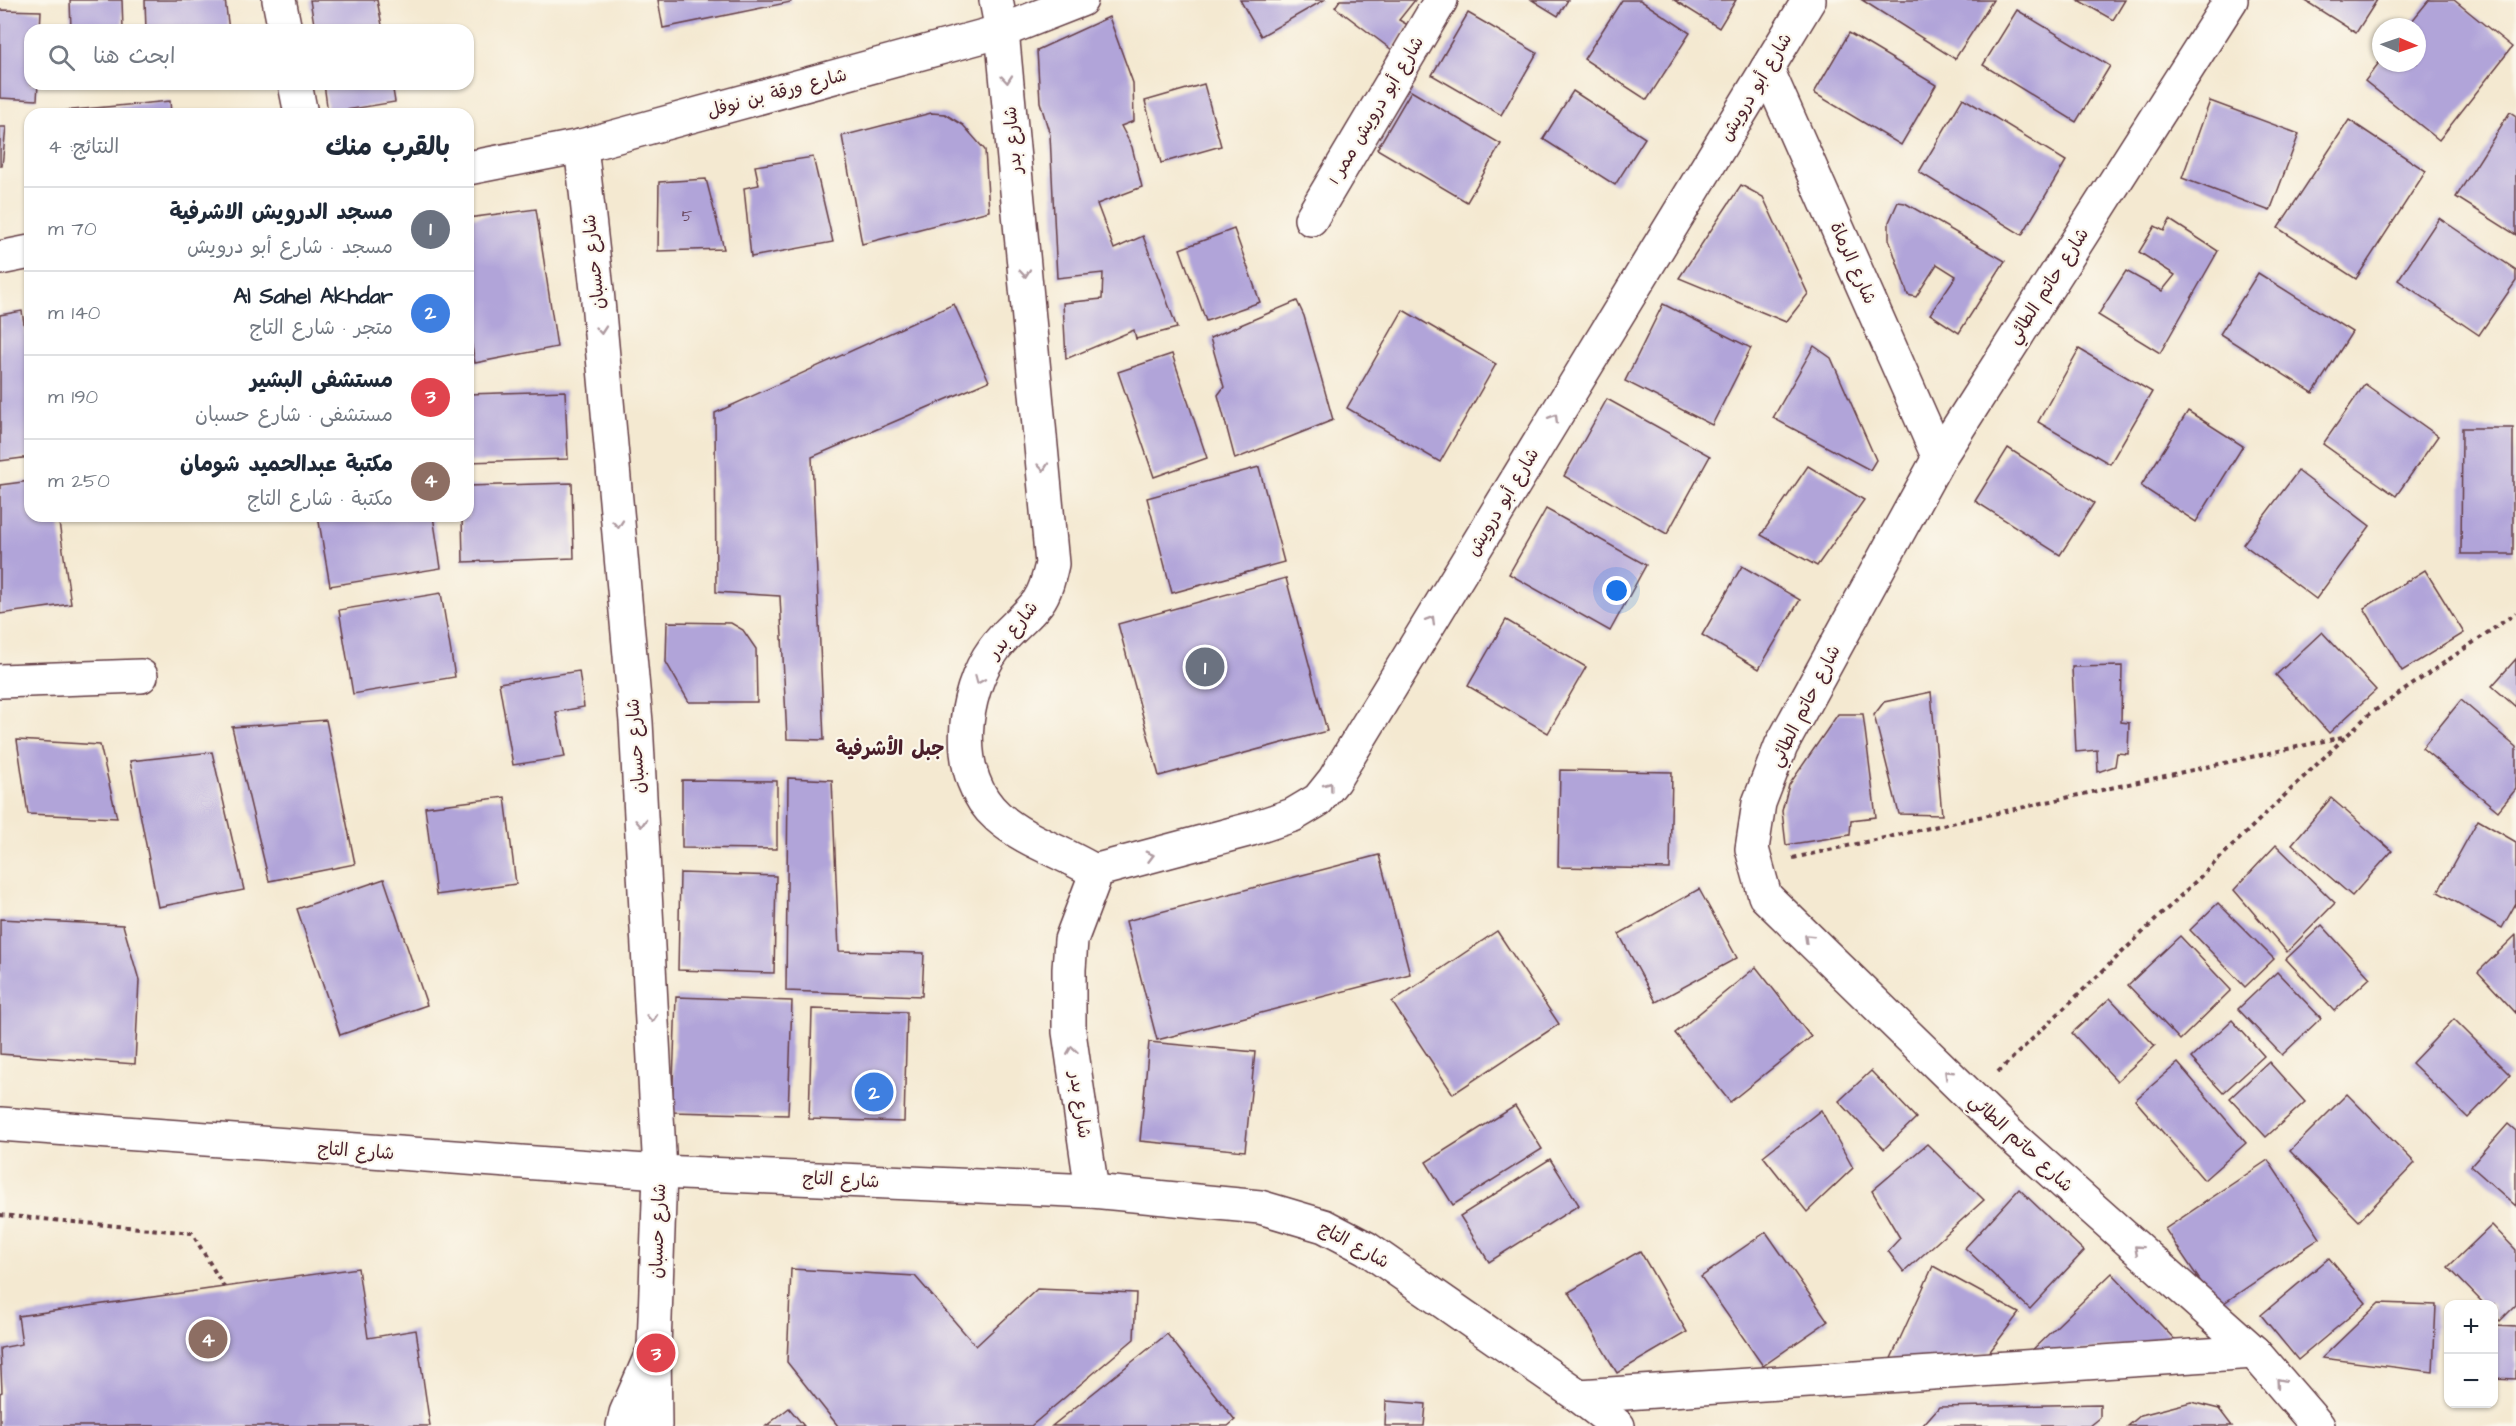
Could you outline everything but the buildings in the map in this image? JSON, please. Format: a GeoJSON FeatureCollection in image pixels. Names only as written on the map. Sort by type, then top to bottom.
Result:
{"type":"FeatureCollection","features":[{"type":"Feature","properties":{"kind":"street"},"geometry":{"type":"LineString","coordinates":[[279,0],[284,24]]}},
{"type":"Feature","properties":{"kind":"street","name":"شارع ورقة بن نوفل"},"geometry":{"type":"LineString","coordinates":[[474,167],[581,146],[999,16],[1081,0]]}},
{"type":"Feature","properties":{"kind":"street","name":"شارع أبو درويش ممر 1"},"geometry":{"type":"LineString","coordinates":[[1311,219],[1441,0]]}},
{"type":"Feature","properties":{"kind":"street","name":"شارع أبو درويش"},"geometry":{"type":"LineString","coordinates":[[1094,871],[1251,829],[1293,815],[1318,800],[1340,770],[1809,0]]}},
{"type":"Feature","properties":{"kind":"street","name":"شارع حاتم الطائي"},"geometry":{"type":"LineString","coordinates":[[2231,0],[1939,458],[1780,746],[1759,803],[1752,849],[1765,896],[2008,1134],[2254,1352],[2318,1426]]}},
{"type":"Feature","properties":{"kind":"street","name":"شارع بدر"},"geometry":{"type":"LineString","coordinates":[[999,16],[1052,564],[1048,584],[1038,602],[993,650],[976,684],[967,728],[967,754],[969,773],[976,790],[997,817],[1028,837],[1094,871],[1093,882],[1071,940],[1069,969],[1069,1032],[1092,1191]]}},
{"type":"Feature","properties":{"kind":"street","name":"شارع الرماة"},"geometry":{"type":"LineString","coordinates":[[1767,69],[1939,458]]}},
{"type":"Feature","properties":{"kind":"street"},"geometry":{"type":"LineString","coordinates":[[296,90],[300,108]]}},
{"type":"Feature","properties":{"kind":"street","name":"شارع حسبان"},"geometry":{"type":"LineString","coordinates":[[581,146],[597,290],[636,722],[660,1172],[654,1348],[655,1426]]}},
{"type":"Feature","properties":{"kind":"street"},"geometry":{"type":"LineString","coordinates":[[0,258],[24,253]]}},
{"type":"Feature","properties":{"kind":"street"},"geometry":{"type":"LineString","coordinates":[[0,681],[141,676]]}},
{"type":"Feature","properties":{"kind":"street","name":"شارع التاج"},"geometry":{"type":"LineString","coordinates":[[0,1124],[660,1172],[1092,1191],[1260,1207],[1324,1226],[1366,1248],[1579,1396],[1618,1426]]}},
{"type":"Feature","properties":{"kind":"street","name":"شارع حسبان"},"geometry":{"type":"LineString","coordinates":[[623,1426],[626,1413],[654,1348]]}},
{"type":"Feature","properties":{"kind":"street"},"geometry":{"type":"LineString","coordinates":[[1579,1396],[2254,1352]]}},
{"type":"Feature","properties":{"kind":"path"},"geometry":{"type":"LineString","coordinates":[[1972,1098],[2367,716],[2516,613]]}},
{"type":"Feature","properties":{"kind":"path"},"geometry":{"type":"LineString","coordinates":[[1791,858],[2345,736]]}},
{"type":"Feature","properties":{"kind":"path"},"geometry":{"type":"LineString","coordinates":[[0,1215],[192,1233],[224,1287]]}},
{"type":"Feature","properties":{"kind":"place","name":"مسجد الدرويش الاشرفية"},"geometry":{"type":"Point","coordinates":[1205,667]}},
{"type":"Feature","properties":{"kind":"place","name":"Al Sahel Akhdar"},"geometry":{"type":"Point","coordinates":[874,1092]}},
{"type":"Feature","properties":{"kind":"place","name":"مكتبة عبدالحميد شومان"},"geometry":{"type":"Point","coordinates":[208,1339]}},
{"type":"Feature","properties":{"kind":"place","name":"مستشفى البشير"},"geometry":{"type":"Point","coordinates":[656,1353]}},
{"type":"Feature","properties":{"kind":"district","name":"جبل الأشرفية"},"geometry":{"type":"Point","coordinates":[890,749]}}]}
